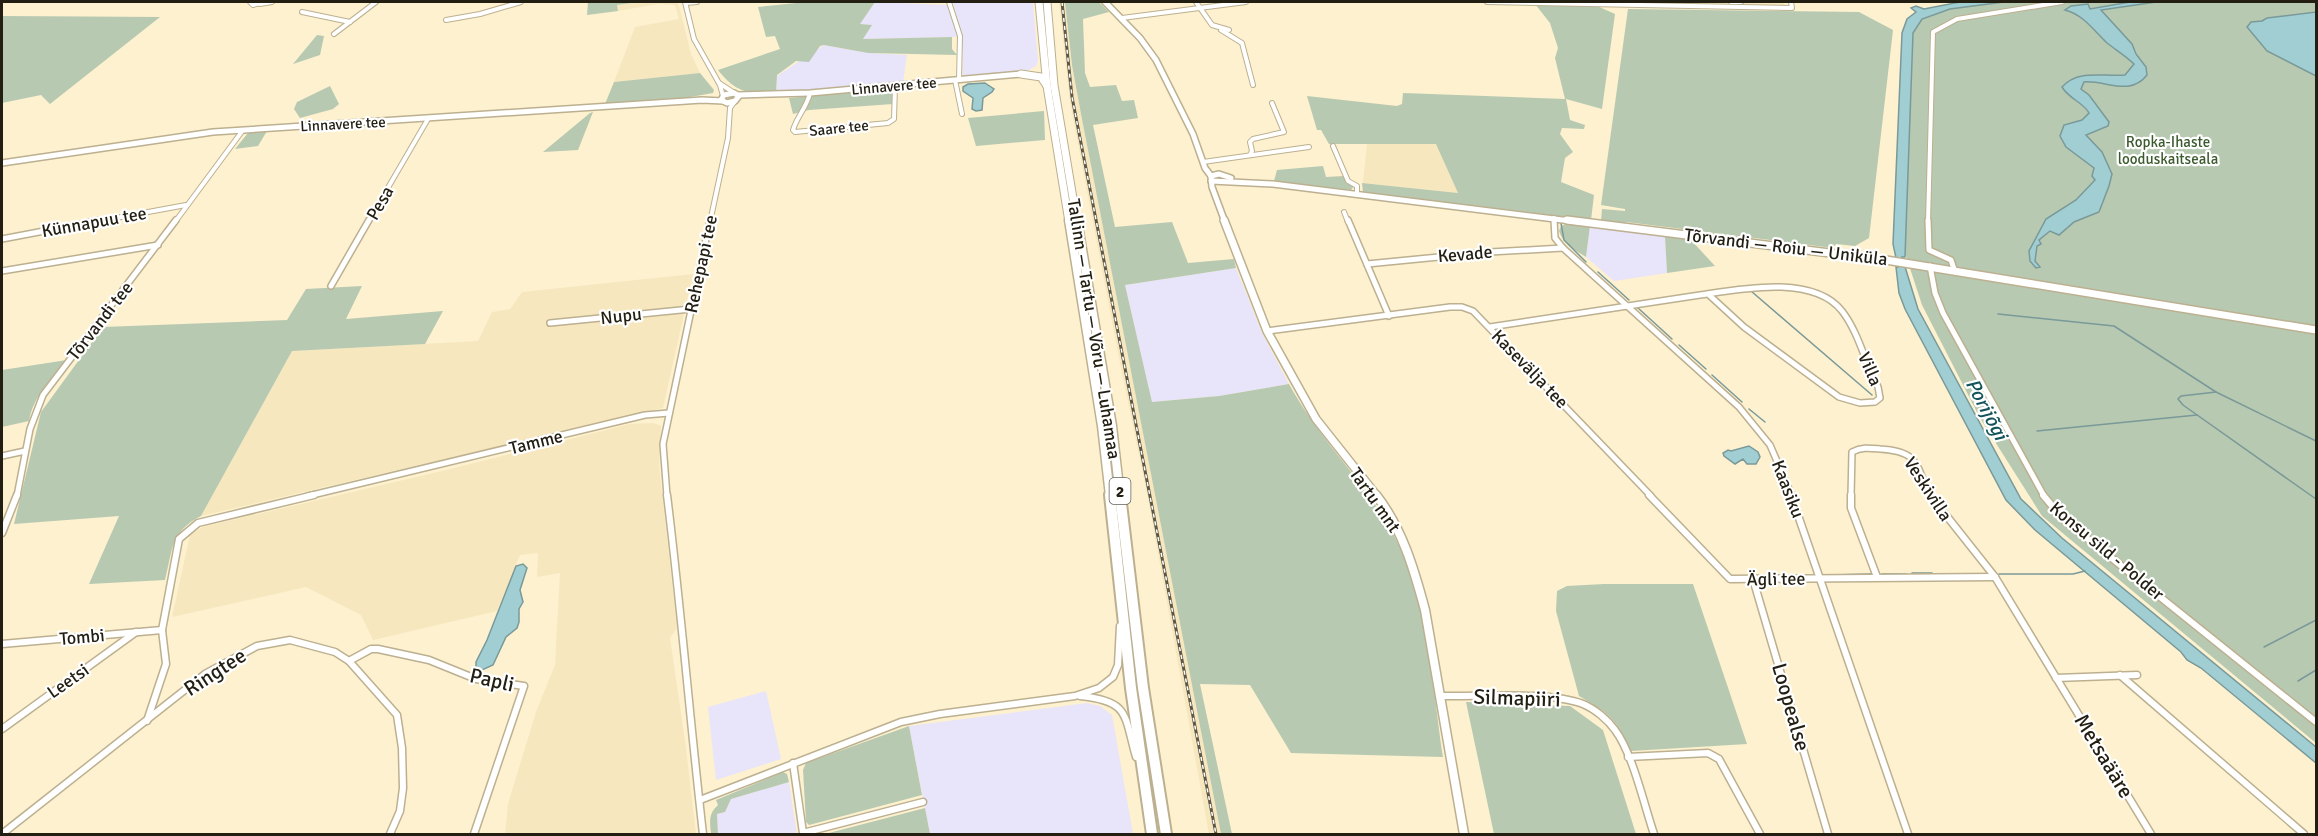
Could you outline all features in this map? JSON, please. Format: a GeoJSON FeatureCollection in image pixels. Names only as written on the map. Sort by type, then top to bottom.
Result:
{"type":"FeatureCollection","features":[{"type":"Feature","properties":{"kind":"highway","name":"Tallinn — Tartu — Võru — Luhamaa"},"geometry":{"type":"LineString","coordinates":[[1039,2],[1047,86],[1102,426],[1122,608],[1152,834]]}},
{"type":"Feature","properties":{"kind":"highway","name":"Tallinn — Tartu — Võru — Luhamaa"},"geometry":{"type":"LineString","coordinates":[[1047,2],[1054,85],[1112,426],[1143,688],[1166,834]]}},
{"type":"Feature","properties":{"kind":"highway"},"geometry":{"type":"LineString","coordinates":[[1021,74],[1039,68],[1044,58]]}},
{"type":"Feature","properties":{"kind":"highway"},"geometry":{"type":"LineString","coordinates":[[1021,74],[1041,77],[1047,86]]}},
{"type":"Feature","properties":{"kind":"street"},"geometry":{"type":"LineString","coordinates":[[250,2],[252,4],[272,2]]}},
{"type":"Feature","properties":{"kind":"street"},"geometry":{"type":"LineString","coordinates":[[259,4],[264,2]]}},
{"type":"Feature","properties":{"kind":"street"},"geometry":{"type":"LineString","coordinates":[[334,34],[376,2]]}},
{"type":"Feature","properties":{"kind":"street"},"geometry":{"type":"LineString","coordinates":[[446,20],[480,14],[521,2]]}},
{"type":"Feature","properties":{"kind":"street"},"geometry":{"type":"LineString","coordinates":[[697,2],[686,2],[689,26],[699,51],[718,82],[730,115]]}},
{"type":"Feature","properties":{"kind":"street"},"geometry":{"type":"LineString","coordinates":[[949,2],[960,36],[957,80],[962,114]]}},
{"type":"Feature","properties":{"kind":"street"},"geometry":{"type":"LineString","coordinates":[[1105,2],[1122,18],[1160,66],[1203,162],[1217,178]]}},
{"type":"Feature","properties":{"kind":"street"},"geometry":{"type":"LineString","coordinates":[[1196,2],[1210,25],[1242,43],[1253,85]]}},
{"type":"Feature","properties":{"kind":"street"},"geometry":{"type":"LineString","coordinates":[[1122,18],[1246,2]]}},
{"type":"Feature","properties":{"kind":"street"},"geometry":{"type":"LineString","coordinates":[[1487,2],[1792,8],[1791,2]]}},
{"type":"Feature","properties":{"kind":"street"},"geometry":{"type":"LineString","coordinates":[[1731,2],[1741,2]]}},
{"type":"Feature","properties":{"kind":"street"},"geometry":{"type":"LineString","coordinates":[[1954,269],[1950,260],[1929,250],[1927,244],[1933,32],[1937,27],[1956,19],[2062,2]]}},
{"type":"Feature","properties":{"kind":"street"},"geometry":{"type":"LineString","coordinates":[[302,12],[350,22]]}},
{"type":"Feature","properties":{"kind":"street"},"geometry":{"type":"LineString","coordinates":[[1221,30],[1229,30]]}},
{"type":"Feature","properties":{"kind":"street","name":"Linnavere tee"},"geometry":{"type":"LineString","coordinates":[[2,163],[174,136],[687,102],[724,97],[810,93],[1021,74]]}},
{"type":"Feature","properties":{"kind":"street"},"geometry":{"type":"LineString","coordinates":[[718,82],[736,98]]}},
{"type":"Feature","properties":{"kind":"street","name":"Saare tee"},"geometry":{"type":"LineString","coordinates":[[810,93],[807,106],[796,116],[793,130],[795,132],[888,123],[894,119],[895,86]]}},
{"type":"Feature","properties":{"kind":"street","name":"Rehepapi tee"},"geometry":{"type":"LineString","coordinates":[[669,414],[728,138],[730,108],[736,98]]}},
{"type":"Feature","properties":{"kind":"street"},"geometry":{"type":"LineString","coordinates":[[1250,155],[1252,152],[1250,142],[1253,139],[1284,132],[1272,103]]}},
{"type":"Feature","properties":{"kind":"street","name":"Pesa"},"geometry":{"type":"LineString","coordinates":[[331,286],[428,119]]}},
{"type":"Feature","properties":{"kind":"street","name":"Tõrvandi tee"},"geometry":{"type":"LineString","coordinates":[[2,533],[12,516],[34,411],[43,395],[243,130]]}},
{"type":"Feature","properties":{"kind":"street"},"geometry":{"type":"LineString","coordinates":[[1333,146],[1348,181],[1357,186],[1357,195]]}},
{"type":"Feature","properties":{"kind":"street"},"geometry":{"type":"LineString","coordinates":[[1203,162],[1309,147]]}},
{"type":"Feature","properties":{"kind":"street","name":"Tõrvandi — Roiu — Uniküla"},"geometry":{"type":"LineString","coordinates":[[1217,178],[1913,263],[2316,330]]}},
{"type":"Feature","properties":{"kind":"street","name":"Tartu mnt"},"geometry":{"type":"LineString","coordinates":[[1217,178],[1215,192],[1247,283],[1267,331],[1316,419],[1385,507],[1398,530],[1416,576],[1441,696],[1464,834]]}},
{"type":"Feature","properties":{"kind":"street","name":"Künnapuu tee"},"geometry":{"type":"LineString","coordinates":[[2,239],[186,205]]}},
{"type":"Feature","properties":{"kind":"street"},"geometry":{"type":"LineString","coordinates":[[1344,212],[1389,316]]}},
{"type":"Feature","properties":{"kind":"street","name":"Kaasiku"},"geometry":{"type":"LineString","coordinates":[[1554,218],[1555,238],[1563,248],[1739,407],[1770,445],[1783,471],[1821,578],[1908,834]]}},
{"type":"Feature","properties":{"kind":"street","name":"Künnapuu tee"},"geometry":{"type":"LineString","coordinates":[[2,271],[158,245]]}},
{"type":"Feature","properties":{"kind":"street","name":"Kevade"},"geometry":{"type":"LineString","coordinates":[[1367,264],[1490,252],[1563,248]]}},
{"type":"Feature","properties":{"kind":"street","name":"Konsu sild - Polder"},"geometry":{"type":"LineString","coordinates":[[1930,266],[1935,294],[1942,313],[2034,483],[2048,503],[2072,526],[2316,722]]}},
{"type":"Feature","properties":{"kind":"street","name":"Villa"},"geometry":{"type":"LineString","coordinates":[[1490,327],[1708,294],[1777,287],[1805,290],[1827,298],[1841,309],[1878,387],[1880,398],[1875,402],[1860,403],[1839,397],[1744,327],[1708,294]]}},
{"type":"Feature","properties":{"kind":"street","name":"Kasevälja tee"},"geometry":{"type":"LineString","coordinates":[[1267,331],[1462,307],[1473,311],[1730,579]]}},
{"type":"Feature","properties":{"kind":"street","name":"Nupu"},"geometry":{"type":"LineString","coordinates":[[550,323],[691,309]]}},
{"type":"Feature","properties":{"kind":"street"},"geometry":{"type":"LineString","coordinates":[[669,414],[663,444],[663,465],[683,624],[685,676],[703,834]]}},
{"type":"Feature","properties":{"kind":"street","name":"Tamme"},"geometry":{"type":"LineString","coordinates":[[147,721],[166,664],[162,630],[180,539],[187,530],[198,523],[645,416],[669,414]]}},
{"type":"Feature","properties":{"kind":"street","name":"Veskivilla"},"geometry":{"type":"LineString","coordinates":[[1877,577],[1851,508],[1852,452],[1860,448],[1902,450],[1909,453],[1936,505],[1995,577]]}},
{"type":"Feature","properties":{"kind":"street"},"geometry":{"type":"LineString","coordinates":[[2,456],[25,451]]}},
{"type":"Feature","properties":{"kind":"street"},"geometry":{"type":"LineString","coordinates":[[2,518],[12,516]]}},
{"type":"Feature","properties":{"kind":"street"},"geometry":{"type":"LineString","coordinates":[[1821,578],[1995,577]]}},
{"type":"Feature","properties":{"kind":"street","name":"Metsaääre"},"geometry":{"type":"LineString","coordinates":[[1995,577],[2151,834]]}},
{"type":"Feature","properties":{"kind":"street","name":"Ägli tee"},"geometry":{"type":"LineString","coordinates":[[1730,579],[1821,578]]}},
{"type":"Feature","properties":{"kind":"street","name":"Loopealse"},"geometry":{"type":"LineString","coordinates":[[1753,579],[1828,834]]}},
{"type":"Feature","properties":{"kind":"street"},"geometry":{"type":"LineString","coordinates":[[1075,696],[1099,688],[1113,677],[1118,665],[1122,608]]}},
{"type":"Feature","properties":{"kind":"street","name":"Tombi"},"geometry":{"type":"LineString","coordinates":[[2,644],[162,630]]}},
{"type":"Feature","properties":{"kind":"street","name":"Leetsi"},"geometry":{"type":"LineString","coordinates":[[2,729],[136,633]]}},
{"type":"Feature","properties":{"kind":"street","name":"Ringtee"},"geometry":{"type":"LineString","coordinates":[[2,834],[215,668],[257,646],[290,640],[335,652],[349,661],[390,705],[401,726],[401,808],[390,834]]}},
{"type":"Feature","properties":{"kind":"street","name":"Papli"},"geometry":{"type":"LineString","coordinates":[[349,661],[371,649],[378,648],[429,660],[476,679],[524,686],[474,834]]}},
{"type":"Feature","properties":{"kind":"street"},"geometry":{"type":"LineString","coordinates":[[2120,675],[2304,834]]}},
{"type":"Feature","properties":{"kind":"street"},"geometry":{"type":"LineString","coordinates":[[2056,678],[2137,675]]}},
{"type":"Feature","properties":{"kind":"street"},"geometry":{"type":"LineString","coordinates":[[700,800],[901,722],[940,714],[1075,696],[1101,697],[1120,708],[1130,725],[1132,744],[1143,776]]}},
{"type":"Feature","properties":{"kind":"street","name":"Silmapiiri"},"geometry":{"type":"LineString","coordinates":[[1441,696],[1562,698],[1578,701],[1603,717],[1616,731],[1628,757],[1654,834]]}},
{"type":"Feature","properties":{"kind":"street"},"geometry":{"type":"LineString","coordinates":[[1628,757],[1708,753],[1719,759],[1760,834]]}},
{"type":"Feature","properties":{"kind":"street"},"geometry":{"type":"LineString","coordinates":[[793,763],[803,833],[923,802]]}},
{"type":"Feature","properties":{"kind":"shaded area"},"geometry":{"type":"Polygon","coordinates":[[[631,2],[678,2],[691,54],[700,73],[614,82],[635,27],[679,19],[675,5],[658,4],[618,11],[617,5],[631,2]]]}},
{"type":"Feature","properties":{"kind":"shaded area"},"geometry":{"type":"Polygon","coordinates":[[[875,2],[948,5],[957,37],[863,39],[871,25],[859,24],[875,2]]]}},
{"type":"Feature","properties":{"kind":"shaded area"},"geometry":{"type":"Polygon","coordinates":[[[953,2],[1033,2],[1038,61],[1036,66],[1025,72],[963,77],[962,36],[953,2]]]}},
{"type":"Feature","properties":{"kind":"shaded area"},"geometry":{"type":"Polygon","coordinates":[[[1059,2],[1065,2],[1072,65],[1081,114],[1221,834],[1209,834],[1149,503],[1070,102],[1059,2]]]}},
{"type":"Feature","properties":{"kind":"shaded area"},"geometry":{"type":"Polygon","coordinates":[[[1784,2],[1785,6],[1643,3],[1784,2]]]}},
{"type":"Feature","properties":{"kind":"shaded area"},"geometry":{"type":"Polygon","coordinates":[[[824,45],[868,53],[907,55],[903,82],[776,93],[777,76],[824,45]]]}},
{"type":"Feature","properties":{"kind":"shaded area"},"geometry":{"type":"Polygon","coordinates":[[[1436,143],[1458,193],[1363,183],[1367,144],[1436,143]]]}},
{"type":"Feature","properties":{"kind":"shaded area"},"geometry":{"type":"Polygon","coordinates":[[[1590,226],[1665,236],[1667,273],[1614,281],[1586,257],[1590,226]]]}},
{"type":"Feature","properties":{"kind":"shaded area"},"geometry":{"type":"Polygon","coordinates":[[[1236,268],[1262,333],[1289,384],[1219,396],[1152,402],[1125,285],[1236,268]]]}},
{"type":"Feature","properties":{"kind":"shaded area"},"geometry":{"type":"Polygon","coordinates":[[[693,274],[663,408],[201,516],[292,351],[478,341],[492,312],[510,309],[522,292],[693,274]]]}},
{"type":"Feature","properties":{"kind":"shaded area"},"geometry":{"type":"Polygon","coordinates":[[[654,423],[661,426],[659,466],[677,628],[670,638],[696,834],[505,834],[508,804],[536,712],[555,665],[560,573],[537,577],[538,553],[520,555],[497,611],[373,640],[361,615],[306,587],[172,617],[190,535],[203,527],[630,424],[654,423]]]}},
{"type":"Feature","properties":{"kind":"shaded area"},"geometry":{"type":"Polygon","coordinates":[[[766,691],[781,759],[716,780],[708,707],[766,691]]]}},
{"type":"Feature","properties":{"kind":"shaded area"},"geometry":{"type":"Polygon","coordinates":[[[1087,703],[1100,706],[1112,715],[1133,834],[930,834],[909,726],[1087,703]]]}},
{"type":"Feature","properties":{"kind":"shaded area"},"geometry":{"type":"Polygon","coordinates":[[[789,782],[797,834],[718,834],[717,814],[725,812],[731,799],[789,782]]]}},
{"type":"Feature","properties":{"kind":"green space"},"geometry":{"type":"Polygon","coordinates":[[[588,2],[631,3],[617,5],[618,11],[587,15],[588,2]]]}},
{"type":"Feature","properties":{"kind":"green space"},"geometry":{"type":"Polygon","coordinates":[[[806,2],[875,2],[860,24],[872,25],[863,39],[952,37],[952,49],[957,55],[868,53],[824,45],[820,46],[809,62],[796,61],[777,75],[776,93],[750,92],[737,88],[718,70],[780,49],[775,36],[766,37],[758,7],[806,2]]]}},
{"type":"Feature","properties":{"kind":"green space"},"geometry":{"type":"Polygon","coordinates":[[[1065,2],[1099,2],[1109,12],[1083,19],[1085,73],[1090,87],[1116,85],[1122,101],[1134,100],[1138,118],[1093,125],[1115,227],[1172,222],[1188,263],[1234,259],[1236,268],[1125,285],[1152,402],[1219,396],[1289,384],[1321,433],[1368,494],[1395,538],[1408,567],[1424,629],[1443,757],[1291,753],[1250,685],[1200,684],[1232,834],[1221,834],[1081,114],[1072,65],[1065,2]]]}},
{"type":"Feature","properties":{"kind":"green space","name":"Ropka-Ihaste looduskaitseala"},"geometry":{"type":"Polygon","coordinates":[[[2004,2],[2316,2],[2316,326],[2278,321],[2316,332],[2316,743],[2042,516],[1980,418],[1922,305],[1905,253],[1913,33],[1922,19],[1950,9],[2004,2]]]}},
{"type":"Feature","properties":{"kind":"green space"},"geometry":{"type":"Polygon","coordinates":[[[1535,4],[1597,6],[1615,14],[1602,109],[1566,99],[1570,120],[1585,125],[1584,129],[1562,128],[1560,134],[1573,152],[1565,158],[1561,182],[1594,195],[1591,220],[1363,192],[1362,183],[1458,193],[1436,144],[1329,144],[1321,130],[1317,130],[1307,96],[1397,106],[1402,104],[1403,93],[1565,99],[1555,58],[1558,48],[1550,23],[1535,4]]]}},
{"type":"Feature","properties":{"kind":"green space"},"geometry":{"type":"Polygon","coordinates":[[[1628,9],[1859,12],[1893,30],[1869,238],[1855,246],[1836,244],[1833,248],[1626,222],[1626,225],[1601,221],[1602,209],[1625,211],[1625,209],[1601,205],[1628,9]]]}},
{"type":"Feature","properties":{"kind":"green space"},"geometry":{"type":"Polygon","coordinates":[[[2,16],[160,17],[50,104],[41,95],[2,103],[2,16]]]}},
{"type":"Feature","properties":{"kind":"green space"},"geometry":{"type":"Polygon","coordinates":[[[317,35],[324,36],[320,55],[293,64],[317,35]]]}},
{"type":"Feature","properties":{"kind":"green space"},"geometry":{"type":"Polygon","coordinates":[[[700,73],[714,90],[713,93],[679,99],[605,104],[614,82],[700,73]]]}},
{"type":"Feature","properties":{"kind":"green space"},"geometry":{"type":"Polygon","coordinates":[[[330,86],[339,104],[333,109],[300,118],[294,109],[297,102],[330,86]]]}},
{"type":"Feature","properties":{"kind":"green space"},"geometry":{"type":"Polygon","coordinates":[[[893,89],[893,104],[809,110],[793,114],[789,98],[893,89]]]}},
{"type":"Feature","properties":{"kind":"green space"},"geometry":{"type":"Polygon","coordinates":[[[1044,111],[1045,140],[976,146],[968,118],[1044,111]]]}},
{"type":"Feature","properties":{"kind":"green space"},"geometry":{"type":"Polygon","coordinates":[[[593,112],[578,150],[543,152],[590,113],[593,112]]]}},
{"type":"Feature","properties":{"kind":"green space"},"geometry":{"type":"Polygon","coordinates":[[[267,131],[258,146],[235,149],[248,133],[267,131]]]}},
{"type":"Feature","properties":{"kind":"green space"},"geometry":{"type":"Polygon","coordinates":[[[1323,166],[1326,177],[1344,176],[1354,186],[1351,190],[1274,181],[1277,170],[1323,166]]]}},
{"type":"Feature","properties":{"kind":"green space"},"geometry":{"type":"Polygon","coordinates":[[[1566,224],[1590,226],[1586,257],[1563,240],[1559,231],[1561,226],[1566,224]]]}},
{"type":"Feature","properties":{"kind":"green space"},"geometry":{"type":"Polygon","coordinates":[[[1665,236],[1691,240],[1715,266],[1667,273],[1665,236]]]}},
{"type":"Feature","properties":{"kind":"green space"},"geometry":{"type":"Polygon","coordinates":[[[362,286],[346,319],[443,311],[425,344],[292,351],[201,516],[183,528],[174,542],[165,580],[89,584],[119,516],[14,524],[41,412],[103,327],[287,320],[306,289],[362,286]]]}},
{"type":"Feature","properties":{"kind":"green space"},"geometry":{"type":"Polygon","coordinates":[[[67,360],[49,381],[34,404],[29,421],[2,427],[2,370],[67,360]]]}},
{"type":"Feature","properties":{"kind":"green space"},"geometry":{"type":"Polygon","coordinates":[[[1693,584],[1747,744],[1631,751],[1621,731],[1611,718],[1579,696],[1556,611],[1557,591],[1567,586],[1693,584]]]}},
{"type":"Feature","properties":{"kind":"green space"},"geometry":{"type":"Polygon","coordinates":[[[1466,702],[1570,706],[1603,730],[1636,834],[1494,834],[1466,702]]]}},
{"type":"Feature","properties":{"kind":"green space"},"geometry":{"type":"Polygon","coordinates":[[[909,726],[922,795],[809,825],[806,822],[803,770],[806,763],[909,726]]]}},
{"type":"Feature","properties":{"kind":"green space"},"geometry":{"type":"Polygon","coordinates":[[[783,772],[787,774],[789,782],[731,799],[725,812],[717,814],[718,834],[711,834],[710,818],[718,805],[716,800],[783,772]]]}},
{"type":"Feature","properties":{"kind":"green space"},"geometry":{"type":"Polygon","coordinates":[[[925,808],[930,834],[825,834],[925,808]]]}},
{"type":"Feature","properties":{"kind":"water"},"geometry":{"type":"Polygon","coordinates":[[[1960,2],[2004,2],[1950,9],[1922,19],[1913,33],[1905,257],[1902,257],[1918,309],[2021,499],[2062,538],[2316,747],[2316,763],[2201,668],[2187,660],[2181,652],[2035,530],[2006,500],[1905,309],[1899,293],[1896,267],[1898,267],[1893,244],[1902,33],[1907,19],[1916,12],[1911,8],[1916,6],[1924,9],[1960,2]]]}},
{"type":"Feature","properties":{"kind":"water"},"geometry":{"type":"Polygon","coordinates":[[[2130,2],[2156,2],[2101,10],[2132,44],[2146,67],[2147,75],[2133,85],[2117,86],[2084,82],[2081,89],[2089,95],[2109,122],[2108,126],[2086,135],[2102,152],[2112,174],[2109,186],[2099,212],[2074,222],[2059,235],[2050,231],[2039,240],[2041,244],[2037,246],[2035,261],[2040,267],[2036,268],[2030,261],[2029,251],[2046,219],[2076,200],[2095,180],[2092,176],[2094,168],[2066,147],[2060,136],[2064,125],[2082,120],[2089,113],[2062,87],[2068,81],[2083,76],[2125,75],[2134,64],[2107,43],[2083,19],[2065,10],[2071,6],[2088,4],[2090,9],[2130,2]]]}},
{"type":"Feature","properties":{"kind":"water"},"geometry":{"type":"Polygon","coordinates":[[[2316,12],[2316,76],[2267,51],[2247,27],[2251,22],[2267,18],[2316,12]]]}},
{"type":"Feature","properties":{"kind":"water"},"geometry":{"type":"Polygon","coordinates":[[[985,83],[994,89],[983,98],[982,110],[976,111],[972,109],[973,98],[963,91],[963,87],[968,84],[985,83]]]}},
{"type":"Feature","properties":{"kind":"water"},"geometry":{"type":"Polygon","coordinates":[[[1749,446],[1758,452],[1760,457],[1756,464],[1747,464],[1743,459],[1735,464],[1723,453],[1728,450],[1749,446]]]}},
{"type":"Feature","properties":{"kind":"water"},"geometry":{"type":"Polygon","coordinates":[[[523,564],[527,568],[520,590],[523,602],[519,609],[517,628],[506,637],[493,665],[482,670],[476,667],[476,662],[516,566],[523,564]]]}},
{"type":"Feature","properties":{"kind":"waterway"},"geometry":{"type":"LineString","coordinates":[[1561,223],[1564,240],[1586,262]]}},
{"type":"Feature","properties":{"kind":"waterway"},"geometry":{"type":"LineString","coordinates":[[1678,237],[1692,239]]}},
{"type":"Feature","properties":{"kind":"waterway"},"geometry":{"type":"LineString","coordinates":[[1598,272],[1629,300]]}},
{"type":"Feature","properties":{"kind":"waterway"},"geometry":{"type":"LineString","coordinates":[[1751,291],[1872,395]]}},
{"type":"Feature","properties":{"kind":"waterway"},"geometry":{"type":"LineString","coordinates":[[1638,308],[1672,339]]}},
{"type":"Feature","properties":{"kind":"waterway"},"geometry":{"type":"LineString","coordinates":[[1998,314],[2114,326],[2216,392]]}},
{"type":"Feature","properties":{"kind":"waterway"},"geometry":{"type":"LineString","coordinates":[[1679,345],[1706,369]]}},
{"type":"Feature","properties":{"kind":"waterway"},"geometry":{"type":"LineString","coordinates":[[1712,375],[1742,402]]}},
{"type":"Feature","properties":{"kind":"waterway"},"geometry":{"type":"LineString","coordinates":[[2216,392],[2316,441]]}},
{"type":"Feature","properties":{"kind":"waterway"},"geometry":{"type":"LineString","coordinates":[[2216,392],[2181,396],[2178,399],[2183,405],[2316,499]]}},
{"type":"Feature","properties":{"kind":"waterway"},"geometry":{"type":"LineString","coordinates":[[1749,409],[1765,422]]}},
{"type":"Feature","properties":{"kind":"waterway"},"geometry":{"type":"LineString","coordinates":[[2037,431],[2197,415]]}},
{"type":"Feature","properties":{"kind":"waterway"},"geometry":{"type":"LineString","coordinates":[[1999,574],[2073,574],[2085,571]]}},
{"type":"Feature","properties":{"kind":"waterway"},"geometry":{"type":"LineString","coordinates":[[1912,573],[1932,573]]}},
{"type":"Feature","properties":{"kind":"waterway"},"geometry":{"type":"LineString","coordinates":[[1831,575],[1871,574]]}},
{"type":"Feature","properties":{"kind":"waterway"},"geometry":{"type":"LineString","coordinates":[[1882,574],[1906,574]]}},
{"type":"Feature","properties":{"kind":"waterway"},"geometry":{"type":"LineString","coordinates":[[1939,574],[1985,574]]}},
{"type":"Feature","properties":{"kind":"waterway"},"geometry":{"type":"LineString","coordinates":[[2264,647],[2316,620]]}},
{"type":"Feature","properties":{"kind":"waterway"},"geometry":{"type":"LineString","coordinates":[[2298,681],[2316,670]]}},
{"type":"Feature","properties":{"kind":"railway"},"geometry":{"type":"LineString","coordinates":[[1062,2],[1072,97],[1216,834]]}},
{"type":"Feature","properties":{"kind":"water label","name":"Porijõgi"},"geometry":{"type":"Point","coordinates":[1987,409]}}]}
